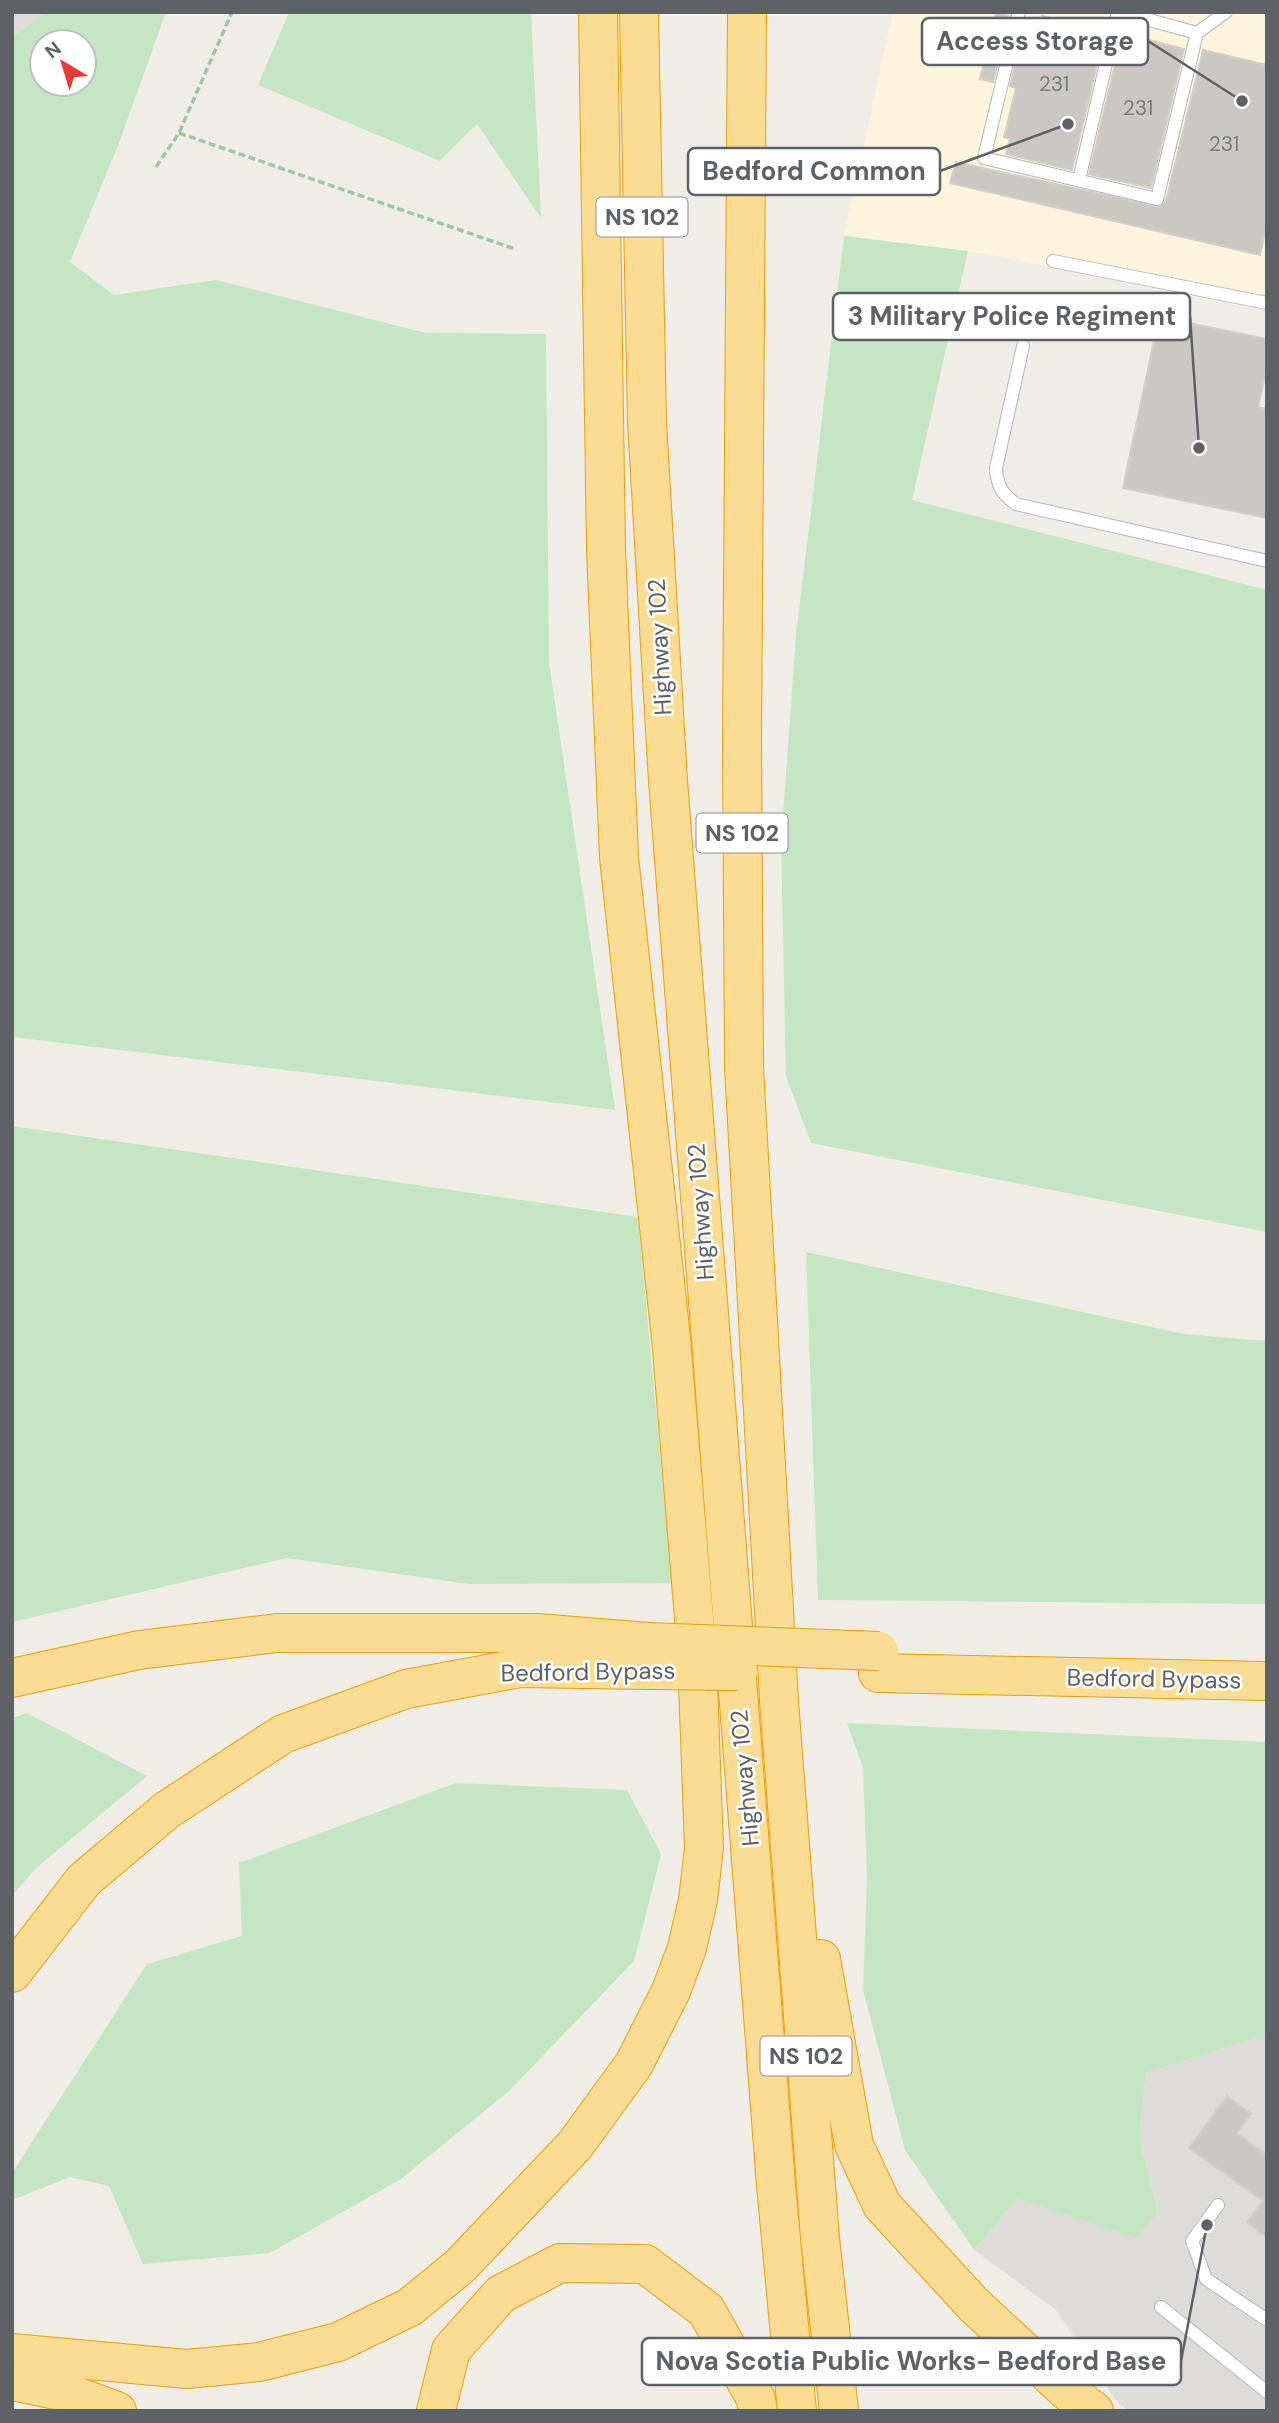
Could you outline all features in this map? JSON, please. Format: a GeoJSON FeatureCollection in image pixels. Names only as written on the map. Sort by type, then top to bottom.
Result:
{"type":"FeatureCollection","features":[{"type":"Feature","properties":{"kind":"highway"},"geometry":{"type":"LineString","coordinates":[[12,2353],[187,2369],[258,2362],[338,2342],[410,2306],[460,2266],[575,2145],[634,2064],[671,1991],[687,1948],[698,1900],[704,1848],[697,1655],[671,1338],[619,857],[606,550],[598,12]]}},
{"type":"Feature","properties":{"kind":"highway","name":"Highway 102"},"geometry":{"type":"LineString","coordinates":[[639,12],[647,422],[668,781],[776,2185],[797,2411]]}},
{"type":"Feature","properties":{"kind":"highway","name":"Highway 102"},"geometry":{"type":"LineString","coordinates":[[747,12],[741,740],[744,1067],[779,1701],[820,2238],[839,2411]]}},
{"type":"Feature","properties":{"kind":"highway"},"geometry":{"type":"LineString","coordinates":[[602,370],[629,548],[674,1099],[695,1299],[711,1343]]}},
{"type":"Feature","properties":{"kind":"highway","name":"Bedford Bypass"},"geometry":{"type":"LineString","coordinates":[[12,1678],[139,1650],[278,1633],[537,1633],[648,1656]]}},
{"type":"Feature","properties":{"kind":"highway","name":"Bedford Bypass"},"geometry":{"type":"LineString","coordinates":[[12,1973],[84,1880],[167,1810],[283,1734],[406,1689],[507,1671],[648,1656],[878,1662],[1267,1681]]}},
{"type":"Feature","properties":{"kind":"highway","name":"Bedford Bypass"},"geometry":{"type":"LineString","coordinates":[[878,1662],[1267,1658]]}},
{"type":"Feature","properties":{"kind":"highway"},"geometry":{"type":"LineString","coordinates":[[779,1701],[854,2145],[882,2205],[941,2273],[1067,2391],[1094,2411]]}},
{"type":"Feature","properties":{"kind":"highway"},"geometry":{"type":"LineString","coordinates":[[436,2411],[452,2350],[501,2294],[559,2263],[645,2264],[706,2310],[756,2399],[758,2411]]}},
{"type":"Feature","properties":{"kind":"highway"},"geometry":{"type":"LineString","coordinates":[[12,2381],[65,2392],[117,2411]]}},
{"type":"Feature","properties":{"kind":"highway"},"geometry":{"type":"LineString","coordinates":[[12,2402],[44,2411]]}},
{"type":"Feature","properties":{"kind":"lane"},"geometry":{"type":"LineString","coordinates":[[1019,12],[984,158],[1157,199],[1197,33],[1226,12]]}},
{"type":"Feature","properties":{"kind":"lane"},"geometry":{"type":"LineString","coordinates":[[1079,180],[1119,12],[1197,33]]}},
{"type":"Feature","properties":{"kind":"lane"},"geometry":{"type":"LineString","coordinates":[[1053,261],[1267,303]]}},
{"type":"Feature","properties":{"kind":"lane"},"geometry":{"type":"LineString","coordinates":[[1023,346],[996,468],[996,483],[1004,495],[1016,504],[1267,561]]}},
{"type":"Feature","properties":{"kind":"lane"},"geometry":{"type":"LineString","coordinates":[[1218,2205],[1192,2241],[1206,2279],[1267,2320]]}},
{"type":"Feature","properties":{"kind":"lane"},"geometry":{"type":"LineString","coordinates":[[1161,2307],[1267,2392]]}},
{"type":"Feature","properties":{"kind":"path"},"geometry":{"type":"LineString","coordinates":[[156,167],[179,133],[232,12]]}},
{"type":"Feature","properties":{"kind":"path"},"geometry":{"type":"LineString","coordinates":[[179,133],[515,249]]}},
{"type":"Feature","properties":{"kind":"shaded area"},"geometry":{"type":"Polygon","coordinates":[[[12,12],[47,12],[12,37],[12,12]]]}},
{"type":"Feature","properties":{"kind":"shaded area"},"geometry":{"type":"Polygon","coordinates":[[[893,12],[1267,12],[1267,311],[987,254],[844,236],[893,12]]]}},
{"type":"Feature","properties":{"kind":"shaded area"},"geometry":{"type":"Polygon","coordinates":[[[1267,2034],[1267,2411],[1128,2411],[1115,2399],[1056,2310],[974,2250],[1017,2199],[1136,2237],[1158,2211],[1139,2138],[1146,2073],[1267,2034]]]}},
{"type":"Feature","properties":{"kind":"green space"},"geometry":{"type":"Polygon","coordinates":[[[47,12],[166,12],[119,143],[70,262],[114,295],[216,280],[426,333],[546,334],[549,662],[615,1110],[12,1037],[12,37],[47,12]]]}},
{"type":"Feature","properties":{"kind":"green space"},"geometry":{"type":"Polygon","coordinates":[[[289,12],[531,12],[541,218],[477,124],[440,161],[258,85],[289,12]]]}},
{"type":"Feature","properties":{"kind":"green space"},"geometry":{"type":"Polygon","coordinates":[[[844,236],[968,251],[912,500],[1267,590],[1267,1232],[811,1143],[786,1076],[781,843],[796,635],[844,236]]]}},
{"type":"Feature","properties":{"kind":"green space"},"geometry":{"type":"Polygon","coordinates":[[[12,1126],[638,1217],[672,1583],[469,1584],[287,1558],[12,1622],[12,1126]]]}},
{"type":"Feature","properties":{"kind":"green space"},"geometry":{"type":"Polygon","coordinates":[[[806,1252],[1184,1334],[1267,1341],[1267,1604],[818,1600],[806,1252]]]}},
{"type":"Feature","properties":{"kind":"green space"},"geometry":{"type":"Polygon","coordinates":[[[27,1713],[147,1776],[35,1869],[12,1896],[12,1718],[27,1713]]]}},
{"type":"Feature","properties":{"kind":"green space"},"geometry":{"type":"Polygon","coordinates":[[[847,1723],[1267,1742],[1267,2034],[1146,2073],[1139,2138],[1158,2212],[1136,2238],[1017,2199],[974,2250],[905,2150],[863,1990],[867,1878],[863,1768],[847,1723]]]}},
{"type":"Feature","properties":{"kind":"green space"},"geometry":{"type":"Polygon","coordinates":[[[456,1783],[627,1790],[661,1854],[634,1961],[509,2091],[401,2179],[270,2253],[143,2264],[109,2186],[70,2177],[12,2200],[12,2173],[147,1964],[242,1936],[239,1863],[456,1783]]]}},
{"type":"Feature","properties":{"kind":"building"},"geometry":{"type":"Polygon","coordinates":[[[996,13],[1009,16],[993,82],[980,79],[996,13]]]}},
{"type":"Feature","properties":{"kind":"building"},"geometry":{"type":"Polygon","coordinates":[[[1042,16],[1105,31],[1072,170],[1006,154],[1010,139],[1004,137],[1016,88],[1010,86],[1026,20],[1040,23],[1042,16]]]}},
{"type":"Feature","properties":{"kind":"building"},"geometry":{"type":"Polygon","coordinates":[[[1122,35],[1184,49],[1151,188],[1089,174],[1122,35]]]}},
{"type":"Feature","properties":{"kind":"building"},"geometry":{"type":"Polygon","coordinates":[[[1203,50],[1267,65],[1267,224],[1260,255],[950,183],[956,162],[1160,207],[1166,201],[1203,50]]]}},
{"type":"Feature","properties":{"kind":"building"},"geometry":{"type":"Polygon","coordinates":[[[1159,317],[1267,339],[1267,367],[1258,407],[1267,409],[1267,518],[1123,488],[1159,317]]]}},
{"type":"Feature","properties":{"kind":"building"},"geometry":{"type":"Polygon","coordinates":[[[1227,2096],[1251,2114],[1237,2133],[1267,2155],[1267,2238],[1247,2222],[1263,2201],[1189,2148],[1227,2096]]]}},
{"type":"Feature","properties":{"kind":"place","name":"Access Storage"},"geometry":{"type":"Point","coordinates":[1242,101]}},
{"type":"Feature","properties":{"kind":"place","name":"Bedford Common"},"geometry":{"type":"Point","coordinates":[1068,124]}},
{"type":"Feature","properties":{"kind":"place","name":"3 Military Police Regiment"},"geometry":{"type":"Point","coordinates":[1199,448]}},
{"type":"Feature","properties":{"kind":"place","name":"Nova Scotia Public Works- Bedford Base"},"geometry":{"type":"Point","coordinates":[1207,2225]}}]}
